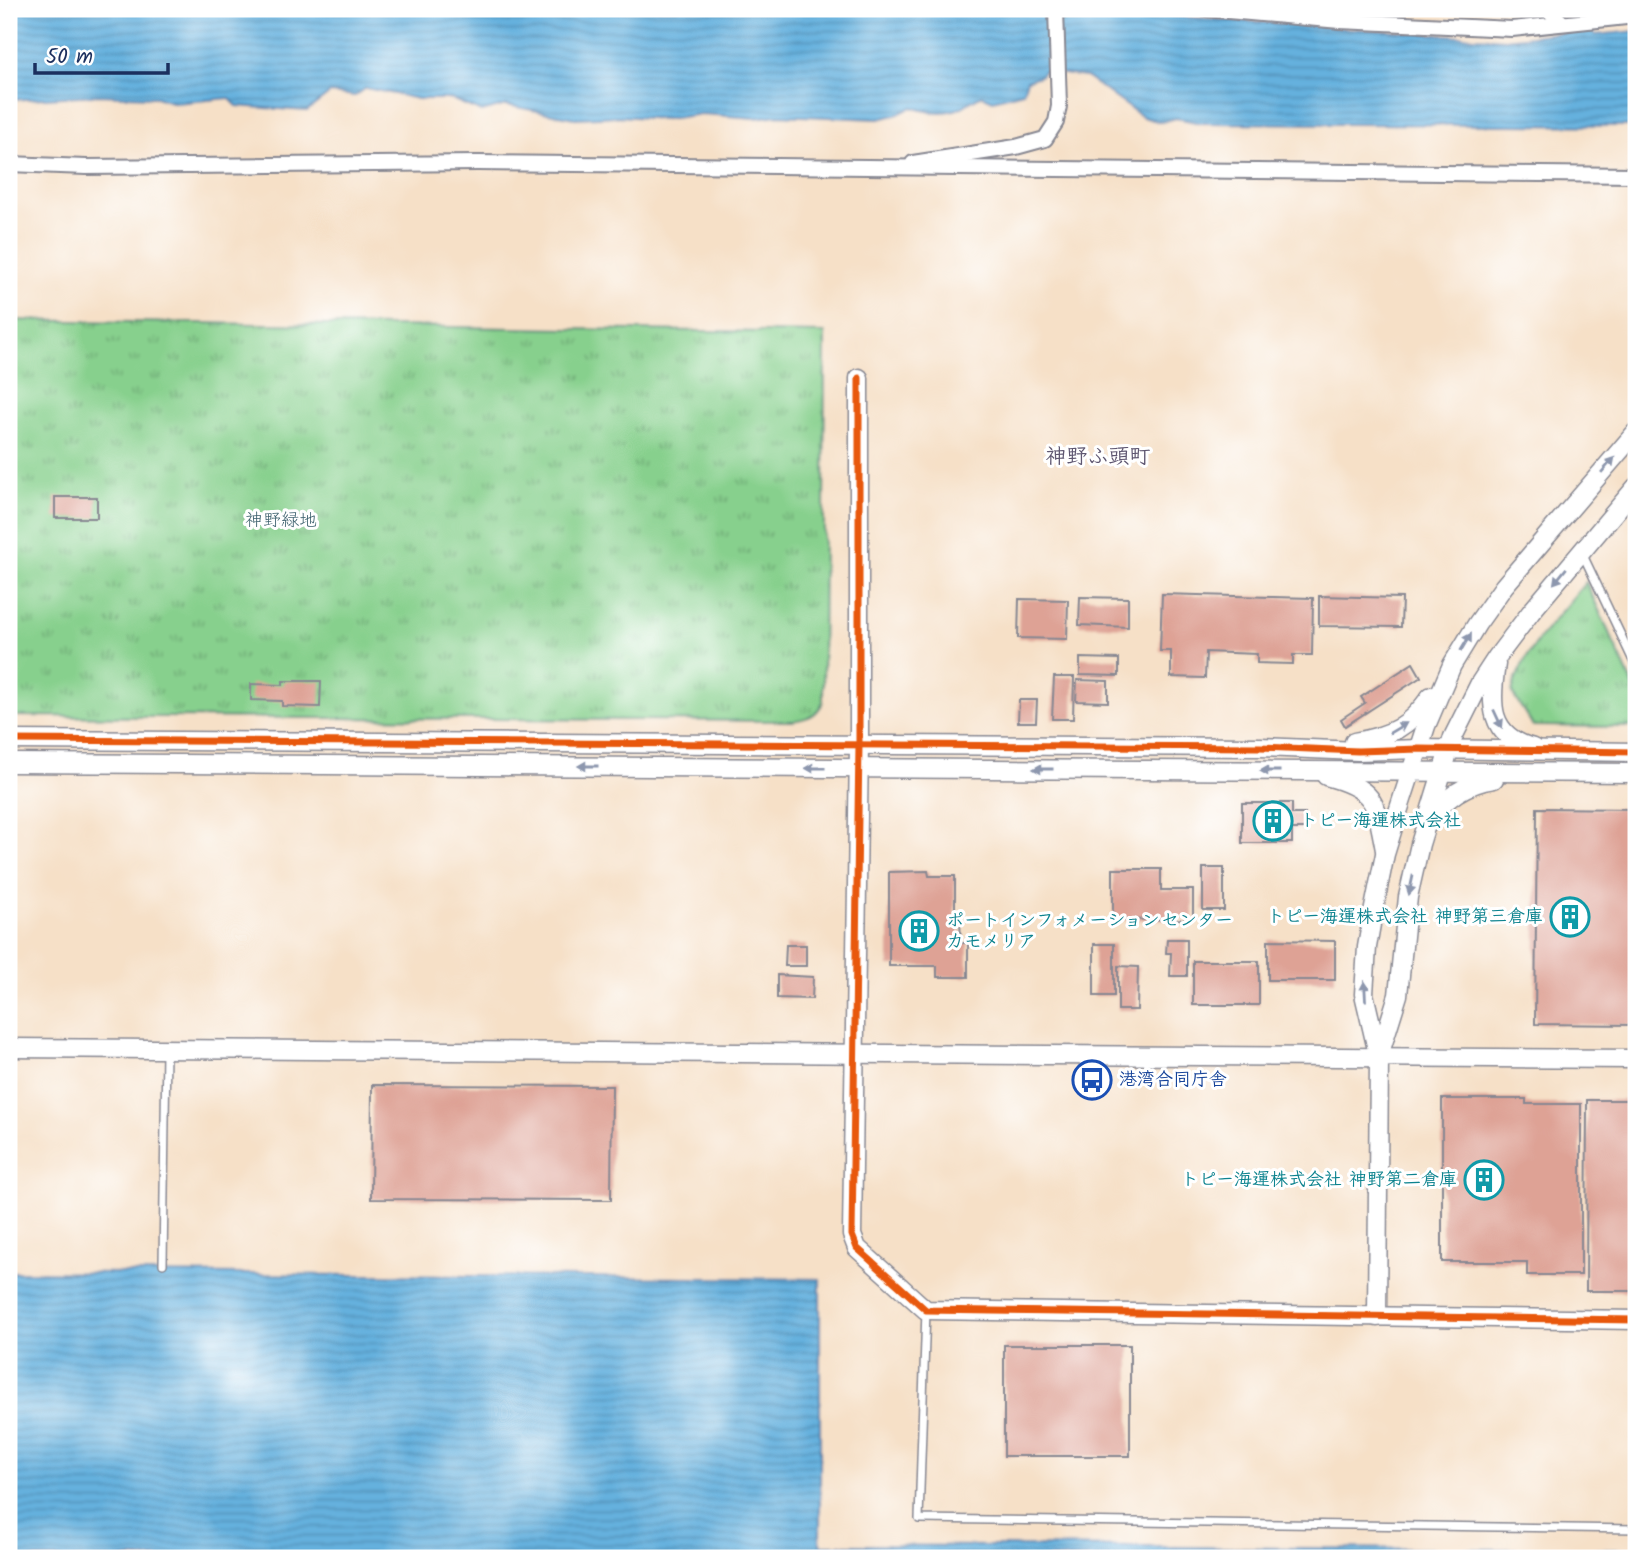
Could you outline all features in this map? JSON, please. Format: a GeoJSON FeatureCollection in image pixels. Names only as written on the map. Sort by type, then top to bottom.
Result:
{"type":"FeatureCollection","features":[{"type":"Feature","properties":{"kind":"street"},"geometry":{"type":"LineString","coordinates":[[883,168],[1016,147],[1045,139],[1056,122],[1059,78],[1056,9]]}},
{"type":"Feature","properties":{"kind":"street"},"geometry":{"type":"LineString","coordinates":[[1206,9],[1340,22],[1512,29],[1636,16]]}},
{"type":"Feature","properties":{"kind":"street"},"geometry":{"type":"LineString","coordinates":[[1547,9],[1563,23]]}},
{"type":"Feature","properties":{"kind":"street"},"geometry":{"type":"LineString","coordinates":[[9,164],[86,167],[489,163],[1636,175]]}},
{"type":"Feature","properties":{"kind":"street"},"geometry":{"type":"LineString","coordinates":[[859,378],[859,745],[852,1235],[865,1258],[926,1310],[1636,1320]]}},
{"type":"Feature","properties":{"kind":"street"},"geometry":{"type":"LineString","coordinates":[[1308,748],[1380,737],[1394,732],[1418,714],[1504,586],[1636,432]]}},
{"type":"Feature","properties":{"kind":"street"},"geometry":{"type":"LineString","coordinates":[[1379,1058],[1398,995],[1408,897],[1420,844],[1448,750],[1480,683],[1497,657],[1636,487]]}},
{"type":"Feature","properties":{"kind":"street"},"geometry":{"type":"LineString","coordinates":[[1497,657],[1492,702],[1499,726],[1509,738],[1525,746],[1548,752]]}},
{"type":"Feature","properties":{"kind":"street"},"geometry":{"type":"LineString","coordinates":[[1377,1317],[1379,1058],[1364,994],[1367,947],[1385,854],[1419,749],[1452,665]]}},
{"type":"Feature","properties":{"kind":"street"},"geometry":{"type":"LineString","coordinates":[[9,740],[1636,752]]}},
{"type":"Feature","properties":{"kind":"street"},"geometry":{"type":"LineString","coordinates":[[9,763],[1636,773]]}},
{"type":"Feature","properties":{"kind":"street"},"geometry":{"type":"LineString","coordinates":[[1306,771],[1356,786],[1371,799],[1378,816],[1385,854]]}},
{"type":"Feature","properties":{"kind":"street"},"geometry":{"type":"LineString","coordinates":[[1420,844],[1437,811],[1466,787],[1490,780],[1550,772]]}},
{"type":"Feature","properties":{"kind":"street"},"geometry":{"type":"LineString","coordinates":[[9,1048],[1636,1059]]}},
{"type":"Feature","properties":{"kind":"lane"},"geometry":{"type":"LineString","coordinates":[[1581,551],[1636,667]]}},
{"type":"Feature","properties":{"kind":"lane"},"geometry":{"type":"LineString","coordinates":[[163,1264],[166,1049]]}},
{"type":"Feature","properties":{"kind":"lane"},"geometry":{"type":"LineString","coordinates":[[926,1310],[919,1519],[1636,1529]]}},
{"type":"Feature","properties":{"kind":"green space","name":"神野緑地"},"geometry":{"type":"Polygon","coordinates":[[[9,320],[825,333],[823,702],[811,716],[793,721],[9,716],[9,320]]]}},
{"type":"Feature","properties":{"kind":"green space"},"geometry":{"type":"Polygon","coordinates":[[[1586,582],[1636,692],[1636,727],[1533,726],[1512,693],[1516,679],[1542,635],[1586,582]]]}},
{"type":"Feature","properties":{"kind":"water"},"geometry":{"type":"Polygon","coordinates":[[[9,9],[1065,9],[1505,39],[1592,29],[1595,35],[1636,31],[1636,126],[1201,123],[1176,118],[1161,122],[1143,117],[1086,77],[1043,71],[1040,76],[1027,80],[1023,92],[993,100],[982,95],[956,110],[944,112],[912,107],[879,119],[777,115],[755,118],[702,114],[666,119],[619,116],[575,118],[506,105],[482,112],[451,99],[418,99],[366,88],[355,96],[330,93],[307,111],[237,106],[229,98],[175,103],[156,97],[97,95],[9,100],[9,9]]]}},
{"type":"Feature","properties":{"kind":"water"},"geometry":{"type":"Polygon","coordinates":[[[9,1272],[820,1279],[820,1545],[1636,1550],[1636,1558],[9,1558],[9,1272]]]}},
{"type":"Feature","properties":{"kind":"building"},"geometry":{"type":"Polygon","coordinates":[[[55,497],[97,497],[97,518],[55,518],[55,497]]]}},
{"type":"Feature","properties":{"kind":"building"},"geometry":{"type":"Polygon","coordinates":[[[1162,594],[1313,598],[1312,655],[1293,655],[1293,664],[1257,663],[1257,654],[1206,652],[1205,678],[1171,677],[1171,651],[1160,651],[1162,594]]]}},
{"type":"Feature","properties":{"kind":"building"},"geometry":{"type":"Polygon","coordinates":[[[1319,596],[1402,598],[1401,627],[1319,626],[1319,596]]]}},
{"type":"Feature","properties":{"kind":"building"},"geometry":{"type":"Polygon","coordinates":[[[1080,597],[1128,598],[1128,627],[1079,625],[1080,597]]]}},
{"type":"Feature","properties":{"kind":"building"},"geometry":{"type":"Polygon","coordinates":[[[1019,599],[1068,600],[1067,639],[1018,638],[1019,599]]]}},
{"type":"Feature","properties":{"kind":"building"},"geometry":{"type":"Polygon","coordinates":[[[1080,658],[1119,659],[1119,676],[1080,675],[1080,658]]]}},
{"type":"Feature","properties":{"kind":"building"},"geometry":{"type":"Polygon","coordinates":[[[1413,663],[1421,677],[1345,726],[1341,719],[1365,703],[1361,697],[1413,663]]]}},
{"type":"Feature","properties":{"kind":"building"},"geometry":{"type":"Polygon","coordinates":[[[1054,677],[1074,677],[1073,719],[1052,719],[1054,677]]]}},
{"type":"Feature","properties":{"kind":"building"},"geometry":{"type":"Polygon","coordinates":[[[1077,680],[1108,681],[1108,702],[1076,701],[1077,680]]]}},
{"type":"Feature","properties":{"kind":"building"},"geometry":{"type":"Polygon","coordinates":[[[283,681],[321,681],[320,707],[282,706],[282,701],[251,700],[251,684],[283,685],[283,681]]]}},
{"type":"Feature","properties":{"kind":"building"},"geometry":{"type":"Polygon","coordinates":[[[1019,700],[1037,700],[1036,722],[1018,722],[1019,700]]]}},
{"type":"Feature","properties":{"kind":"building","name":"トピー海運株式会社"},"geometry":{"type":"Polygon","coordinates":[[[1242,803],[1292,803],[1292,814],[1305,814],[1305,829],[1292,829],[1292,843],[1242,843],[1242,803]]]}},
{"type":"Feature","properties":{"kind":"building","name":"トピー海運株式会社 神野第三倉庫"},"geometry":{"type":"Polygon","coordinates":[[[1537,808],[1636,809],[1636,1025],[1535,1024],[1537,808]]]}},
{"type":"Feature","properties":{"kind":"building"},"geometry":{"type":"Polygon","coordinates":[[[1203,868],[1224,868],[1224,910],[1203,910],[1203,868]]]}},
{"type":"Feature","properties":{"kind":"building"},"geometry":{"type":"Polygon","coordinates":[[[1113,869],[1161,869],[1161,890],[1193,890],[1193,919],[1113,920],[1113,869]]]}},
{"type":"Feature","properties":{"kind":"building","name":"ポートインフォメーションセンター カモメリア"},"geometry":{"type":"Polygon","coordinates":[[[928,871],[929,876],[955,876],[955,919],[960,919],[961,943],[968,943],[968,977],[937,977],[937,966],[889,966],[889,872],[928,871]]]}},
{"type":"Feature","properties":{"kind":"building"},"geometry":{"type":"Polygon","coordinates":[[[1167,939],[1187,939],[1187,976],[1170,976],[1171,953],[1166,953],[1167,939]]]}},
{"type":"Feature","properties":{"kind":"building"},"geometry":{"type":"Polygon","coordinates":[[[1268,940],[1335,941],[1335,980],[1268,980],[1268,940]]]}},
{"type":"Feature","properties":{"kind":"building"},"geometry":{"type":"Polygon","coordinates":[[[1094,944],[1114,944],[1114,996],[1094,996],[1094,944]]]}},
{"type":"Feature","properties":{"kind":"building"},"geometry":{"type":"Polygon","coordinates":[[[786,945],[806,945],[806,966],[785,966],[786,945]]]}},
{"type":"Feature","properties":{"kind":"building"},"geometry":{"type":"Polygon","coordinates":[[[1193,961],[1259,961],[1259,1005],[1193,1005],[1193,961]]]}},
{"type":"Feature","properties":{"kind":"building"},"geometry":{"type":"Polygon","coordinates":[[[1118,966],[1138,967],[1137,1010],[1118,1010],[1118,966]]]}},
{"type":"Feature","properties":{"kind":"building"},"geometry":{"type":"Polygon","coordinates":[[[777,975],[813,977],[812,999],[777,998],[777,975]]]}},
{"type":"Feature","properties":{"kind":"building"},"geometry":{"type":"Polygon","coordinates":[[[372,1085],[612,1086],[611,1200],[371,1199],[372,1085]]]}},
{"type":"Feature","properties":{"kind":"building"},"geometry":{"type":"Polygon","coordinates":[[[1442,1099],[1526,1099],[1526,1104],[1581,1104],[1581,1275],[1527,1275],[1527,1262],[1442,1262],[1442,1099]]]}},
{"type":"Feature","properties":{"kind":"building"},"geometry":{"type":"Polygon","coordinates":[[[1587,1100],[1636,1100],[1636,1291],[1586,1291],[1587,1100]]]}},
{"type":"Feature","properties":{"kind":"building"},"geometry":{"type":"Polygon","coordinates":[[[1004,1345],[1130,1345],[1130,1456],[1004,1456],[1004,1345]]]}},
{"type":"Feature","properties":{"kind":"cycle path"},"geometry":{"type":"LineString","coordinates":[[859,378],[859,745],[852,1235],[857,1248],[926,1310],[1636,1320]]}},
{"type":"Feature","properties":{"kind":"cycle path"},"geometry":{"type":"LineString","coordinates":[[9,740],[1260,747],[1358,751],[1419,749],[1636,752]]}},
{"type":"Feature","properties":{"kind":"place","name":"トピー海運株式会社"},"geometry":{"type":"Point","coordinates":[1273,821]}},
{"type":"Feature","properties":{"kind":"place","name":"トピー海運株式会社 神野第三倉庫"},"geometry":{"type":"Point","coordinates":[1570,917]}},
{"type":"Feature","properties":{"kind":"place","name":"ポートインフォメーションセンター カモメリア"},"geometry":{"type":"Point","coordinates":[919,931]}},
{"type":"Feature","properties":{"kind":"place","name":"港湾合同庁舎"},"geometry":{"type":"Point","coordinates":[1092,1080]}},
{"type":"Feature","properties":{"kind":"place","name":"トピー海運株式会社 神野第二倉庫"},"geometry":{"type":"Point","coordinates":[1484,1180]}},
{"type":"Feature","properties":{"kind":"district","name":"神野ふ頭町"},"geometry":{"type":"Point","coordinates":[1098,457]}}]}
